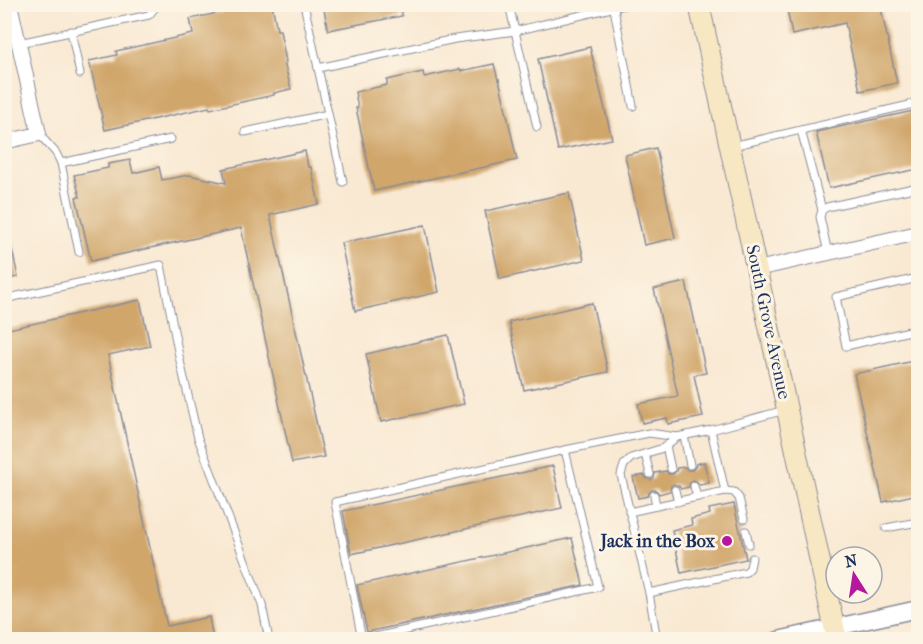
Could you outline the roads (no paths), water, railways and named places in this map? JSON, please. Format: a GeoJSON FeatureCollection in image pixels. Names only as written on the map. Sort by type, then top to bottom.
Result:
{"type":"FeatureCollection","features":[{"type":"Feature","properties":{"kind":"main road","name":"South Grove Avenue"},"geometry":{"type":"LineString","coordinates":[[699,4],[835,633]]}},
{"type":"Feature","properties":{"kind":"street"},"geometry":{"type":"LineString","coordinates":[[4,142],[39,134],[10,4]]}},
{"type":"Feature","properties":{"kind":"street"},"geometry":{"type":"LineString","coordinates":[[757,269],[918,233]]}},
{"type":"Feature","properties":{"kind":"street"},"geometry":{"type":"LineString","coordinates":[[777,639],[835,633],[918,609]]}},
{"type":"Feature","properties":{"kind":"lane"},"geometry":{"type":"LineString","coordinates":[[18,43],[149,15],[158,4]]}},
{"type":"Feature","properties":{"kind":"lane"},"geometry":{"type":"LineString","coordinates":[[304,4],[343,182]]}},
{"type":"Feature","properties":{"kind":"lane"},"geometry":{"type":"LineString","coordinates":[[509,4],[537,127]]}},
{"type":"Feature","properties":{"kind":"lane"},"geometry":{"type":"LineString","coordinates":[[318,68],[455,39],[515,31],[628,4]]}},
{"type":"Feature","properties":{"kind":"lane"},"geometry":{"type":"LineString","coordinates":[[614,6],[633,106]]}},
{"type":"Feature","properties":{"kind":"lane"},"geometry":{"type":"LineString","coordinates":[[71,31],[80,74]]}},
{"type":"Feature","properties":{"kind":"lane"},"geometry":{"type":"LineString","coordinates":[[730,146],[918,103]]}},
{"type":"Feature","properties":{"kind":"lane"},"geometry":{"type":"LineString","coordinates":[[245,132],[328,114]]}},
{"type":"Feature","properties":{"kind":"lane"},"geometry":{"type":"LineString","coordinates":[[801,130],[822,210],[820,217],[828,253]]}},
{"type":"Feature","properties":{"kind":"lane"},"geometry":{"type":"LineString","coordinates":[[39,134],[56,153],[61,163],[80,252]]}},
{"type":"Feature","properties":{"kind":"lane"},"geometry":{"type":"LineString","coordinates":[[61,163],[171,139]]}},
{"type":"Feature","properties":{"kind":"lane"},"geometry":{"type":"LineString","coordinates":[[822,210],[918,187]]}},
{"type":"Feature","properties":{"kind":"lane"},"geometry":{"type":"LineString","coordinates":[[4,299],[161,265],[198,438],[262,605],[269,639]]}},
{"type":"Feature","properties":{"kind":"lane"},"geometry":{"type":"LineString","coordinates":[[918,278],[836,297],[846,346],[918,330]]}},
{"type":"Feature","properties":{"kind":"lane"},"geometry":{"type":"LineString","coordinates":[[565,450],[598,587],[362,639],[335,502],[565,450],[649,433],[681,436],[711,430],[787,409]]}},
{"type":"Feature","properties":{"kind":"lane"},"geometry":{"type":"LineString","coordinates":[[711,430],[725,492]]}},
{"type":"Feature","properties":{"kind":"lane"},"geometry":{"type":"LineString","coordinates":[[657,639],[649,592],[621,475],[624,465],[631,458],[666,446],[681,436]]}},
{"type":"Feature","properties":{"kind":"lane"},"geometry":{"type":"LineString","coordinates":[[681,436],[690,465]]}},
{"type":"Feature","properties":{"kind":"lane"},"geometry":{"type":"LineString","coordinates":[[666,446],[671,470]]}},
{"type":"Feature","properties":{"kind":"lane"},"geometry":{"type":"LineString","coordinates":[[645,454],[650,474]]}},
{"type":"Feature","properties":{"kind":"lane"},"geometry":{"type":"LineString","coordinates":[[694,486],[697,497]]}},
{"type":"Feature","properties":{"kind":"lane"},"geometry":{"type":"LineString","coordinates":[[675,490],[678,502]]}},
{"type":"Feature","properties":{"kind":"lane"},"geometry":{"type":"LineString","coordinates":[[629,512],[697,497],[734,492],[739,498],[744,519]]}},
{"type":"Feature","properties":{"kind":"lane"},"geometry":{"type":"LineString","coordinates":[[654,495],[656,506]]}},
{"type":"Feature","properties":{"kind":"lane"},"geometry":{"type":"LineString","coordinates":[[886,528],[918,522]]}},
{"type":"Feature","properties":{"kind":"lane"},"geometry":{"type":"LineString","coordinates":[[746,531],[749,544]]}},
{"type":"Feature","properties":{"kind":"lane"},"geometry":{"type":"LineString","coordinates":[[649,592],[746,572],[750,568],[752,558]]}},
{"type":"Feature","properties":{"kind":"place","name":"Jack in the Box"},"geometry":{"type":"Point","coordinates":[727,541]}}]}
